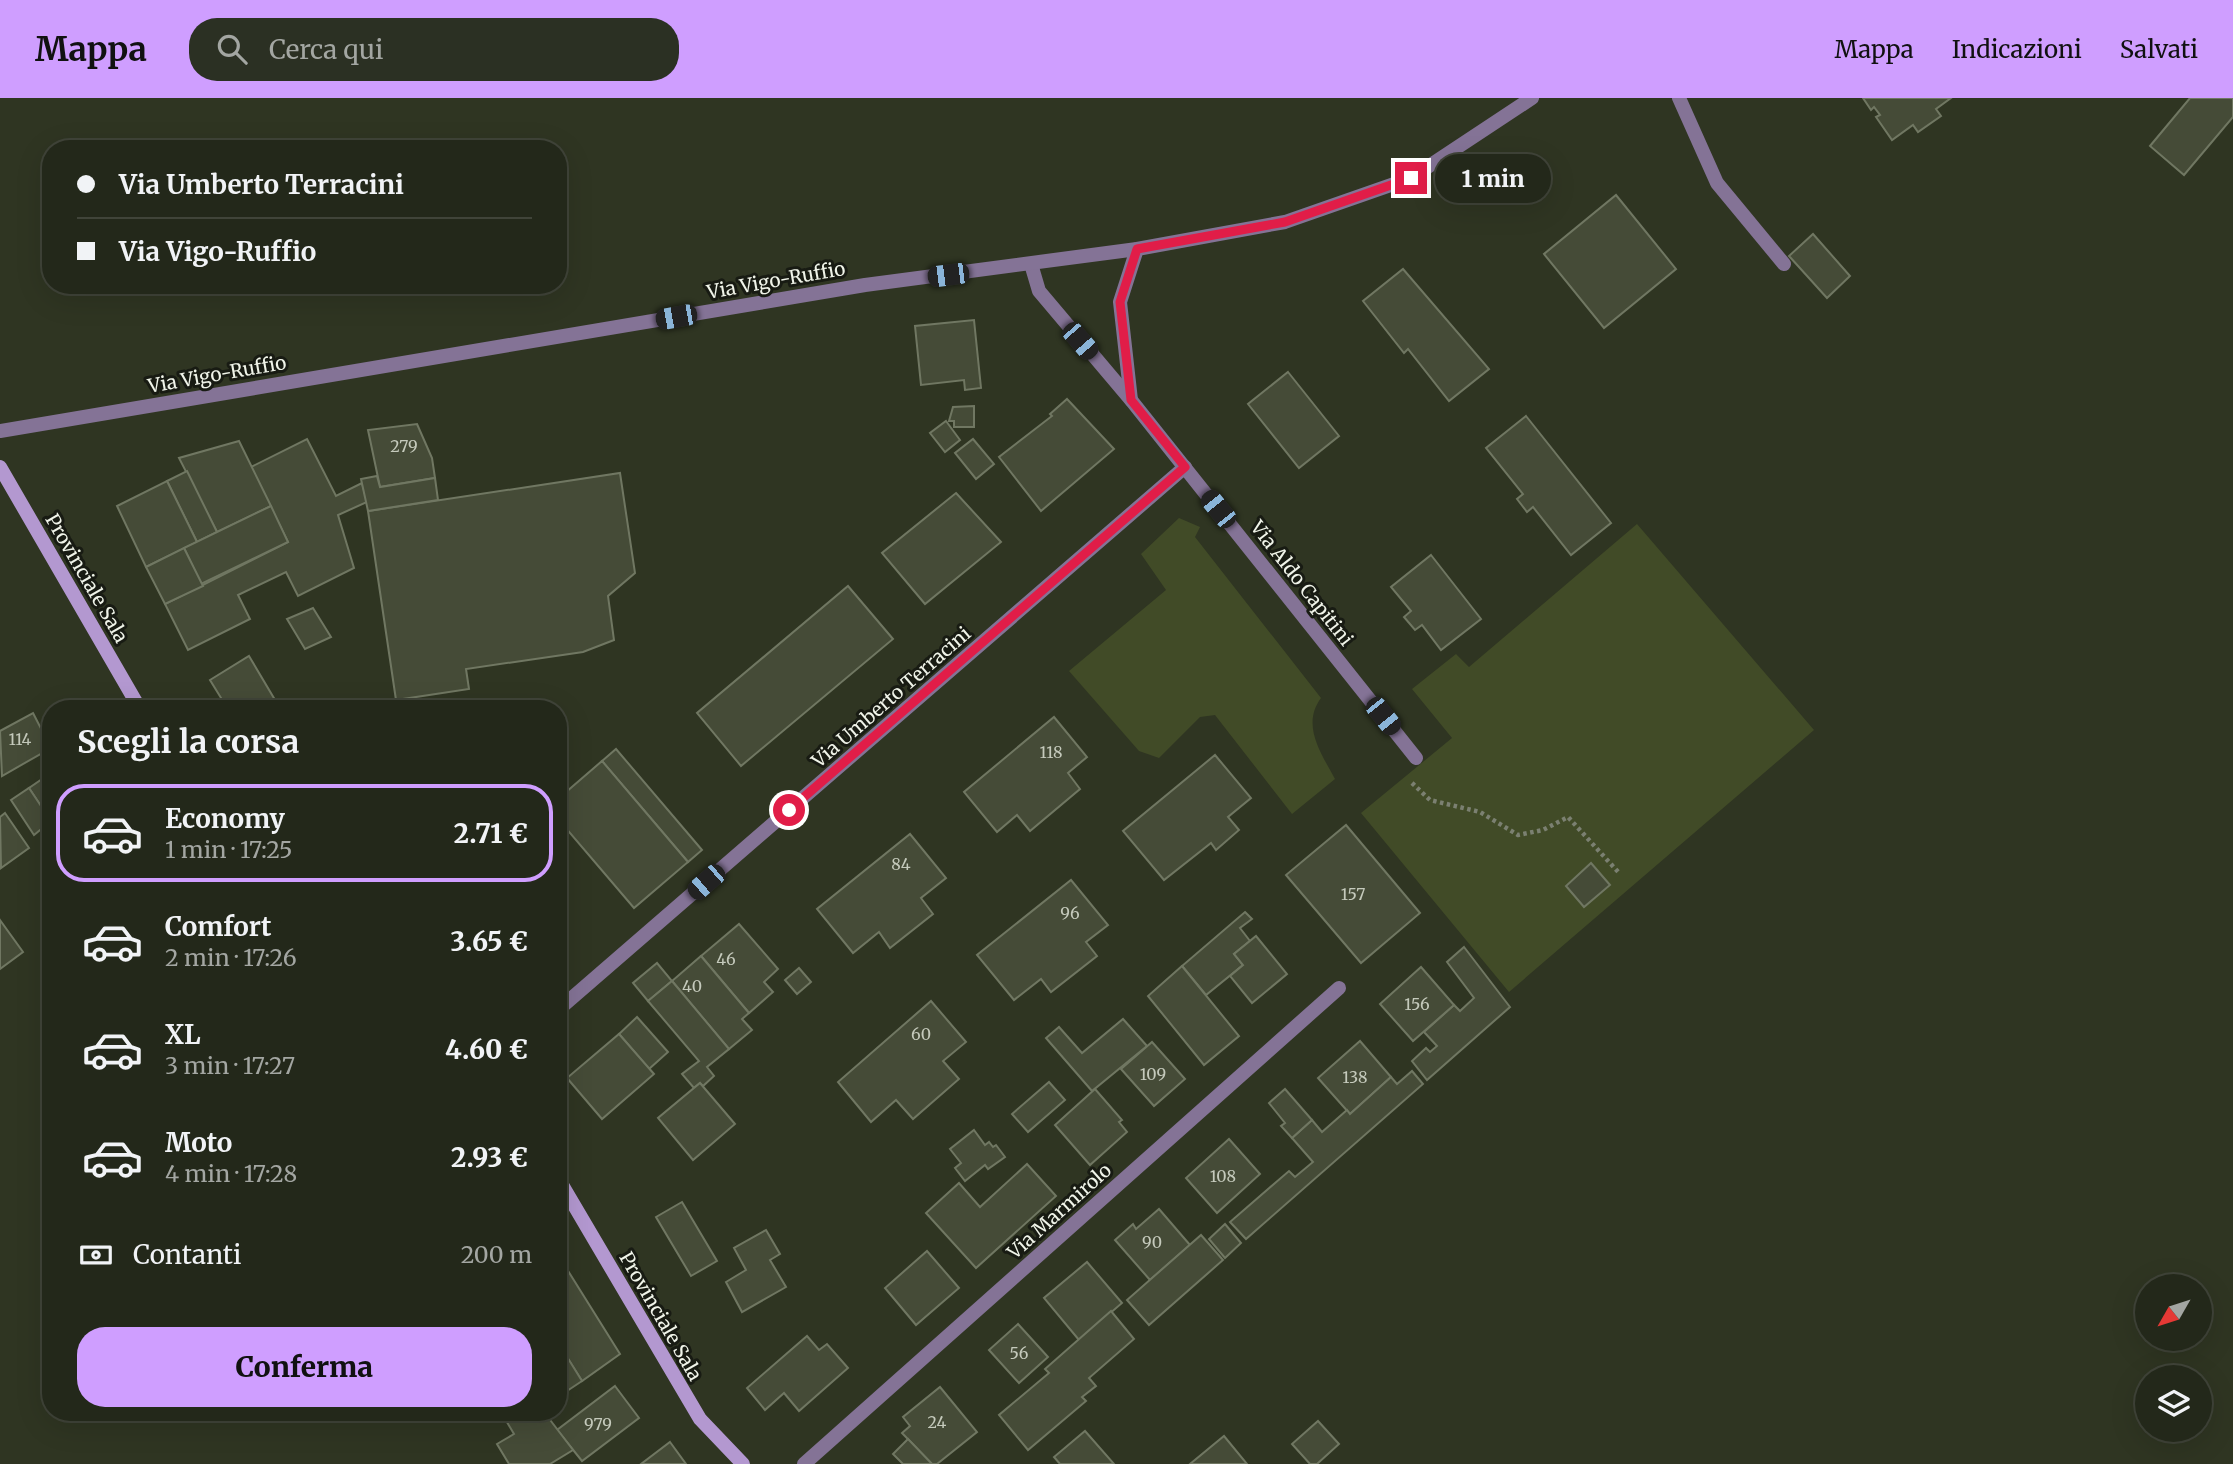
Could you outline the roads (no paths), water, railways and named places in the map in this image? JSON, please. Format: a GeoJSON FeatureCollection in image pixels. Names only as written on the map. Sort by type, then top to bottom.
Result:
{"type":"FeatureCollection","features":[{"type":"Feature","properties":{"kind":"street","name":"Via Vigo-Ruffio"},"geometry":{"type":"LineString","coordinates":[[0,431],[865,285],[1137,249],[1285,222],[1411,178],[1532,98]]}},
{"type":"Feature","properties":{"kind":"street"},"geometry":{"type":"LineString","coordinates":[[1679,98],[1717,183],[1784,264]]}},
{"type":"Feature","properties":{"kind":"street"},"geometry":{"type":"LineString","coordinates":[[1131,400],[1120,302],[1137,249]]}},
{"type":"Feature","properties":{"kind":"street","name":"Via Aldo Capitini"},"geometry":{"type":"LineString","coordinates":[[1031,264],[1039,291],[1131,400],[1416,758]]}},
{"type":"Feature","properties":{"kind":"street","name":"Provinciale Sala"},"geometry":{"type":"LineString","coordinates":[[0,467],[135,700]]}},
{"type":"Feature","properties":{"kind":"street","name":"Via Umberto Terracini"},"geometry":{"type":"LineString","coordinates":[[567,1002],[1185,467]]}},
{"type":"Feature","properties":{"kind":"street","name":"Via Marmirolo"},"geometry":{"type":"LineString","coordinates":[[804,1464],[1339,988]]}},
{"type":"Feature","properties":{"kind":"street","name":"Provinciale Sala"},"geometry":{"type":"LineString","coordinates":[[567,1193],[700,1419],[743,1464]]}}]}
